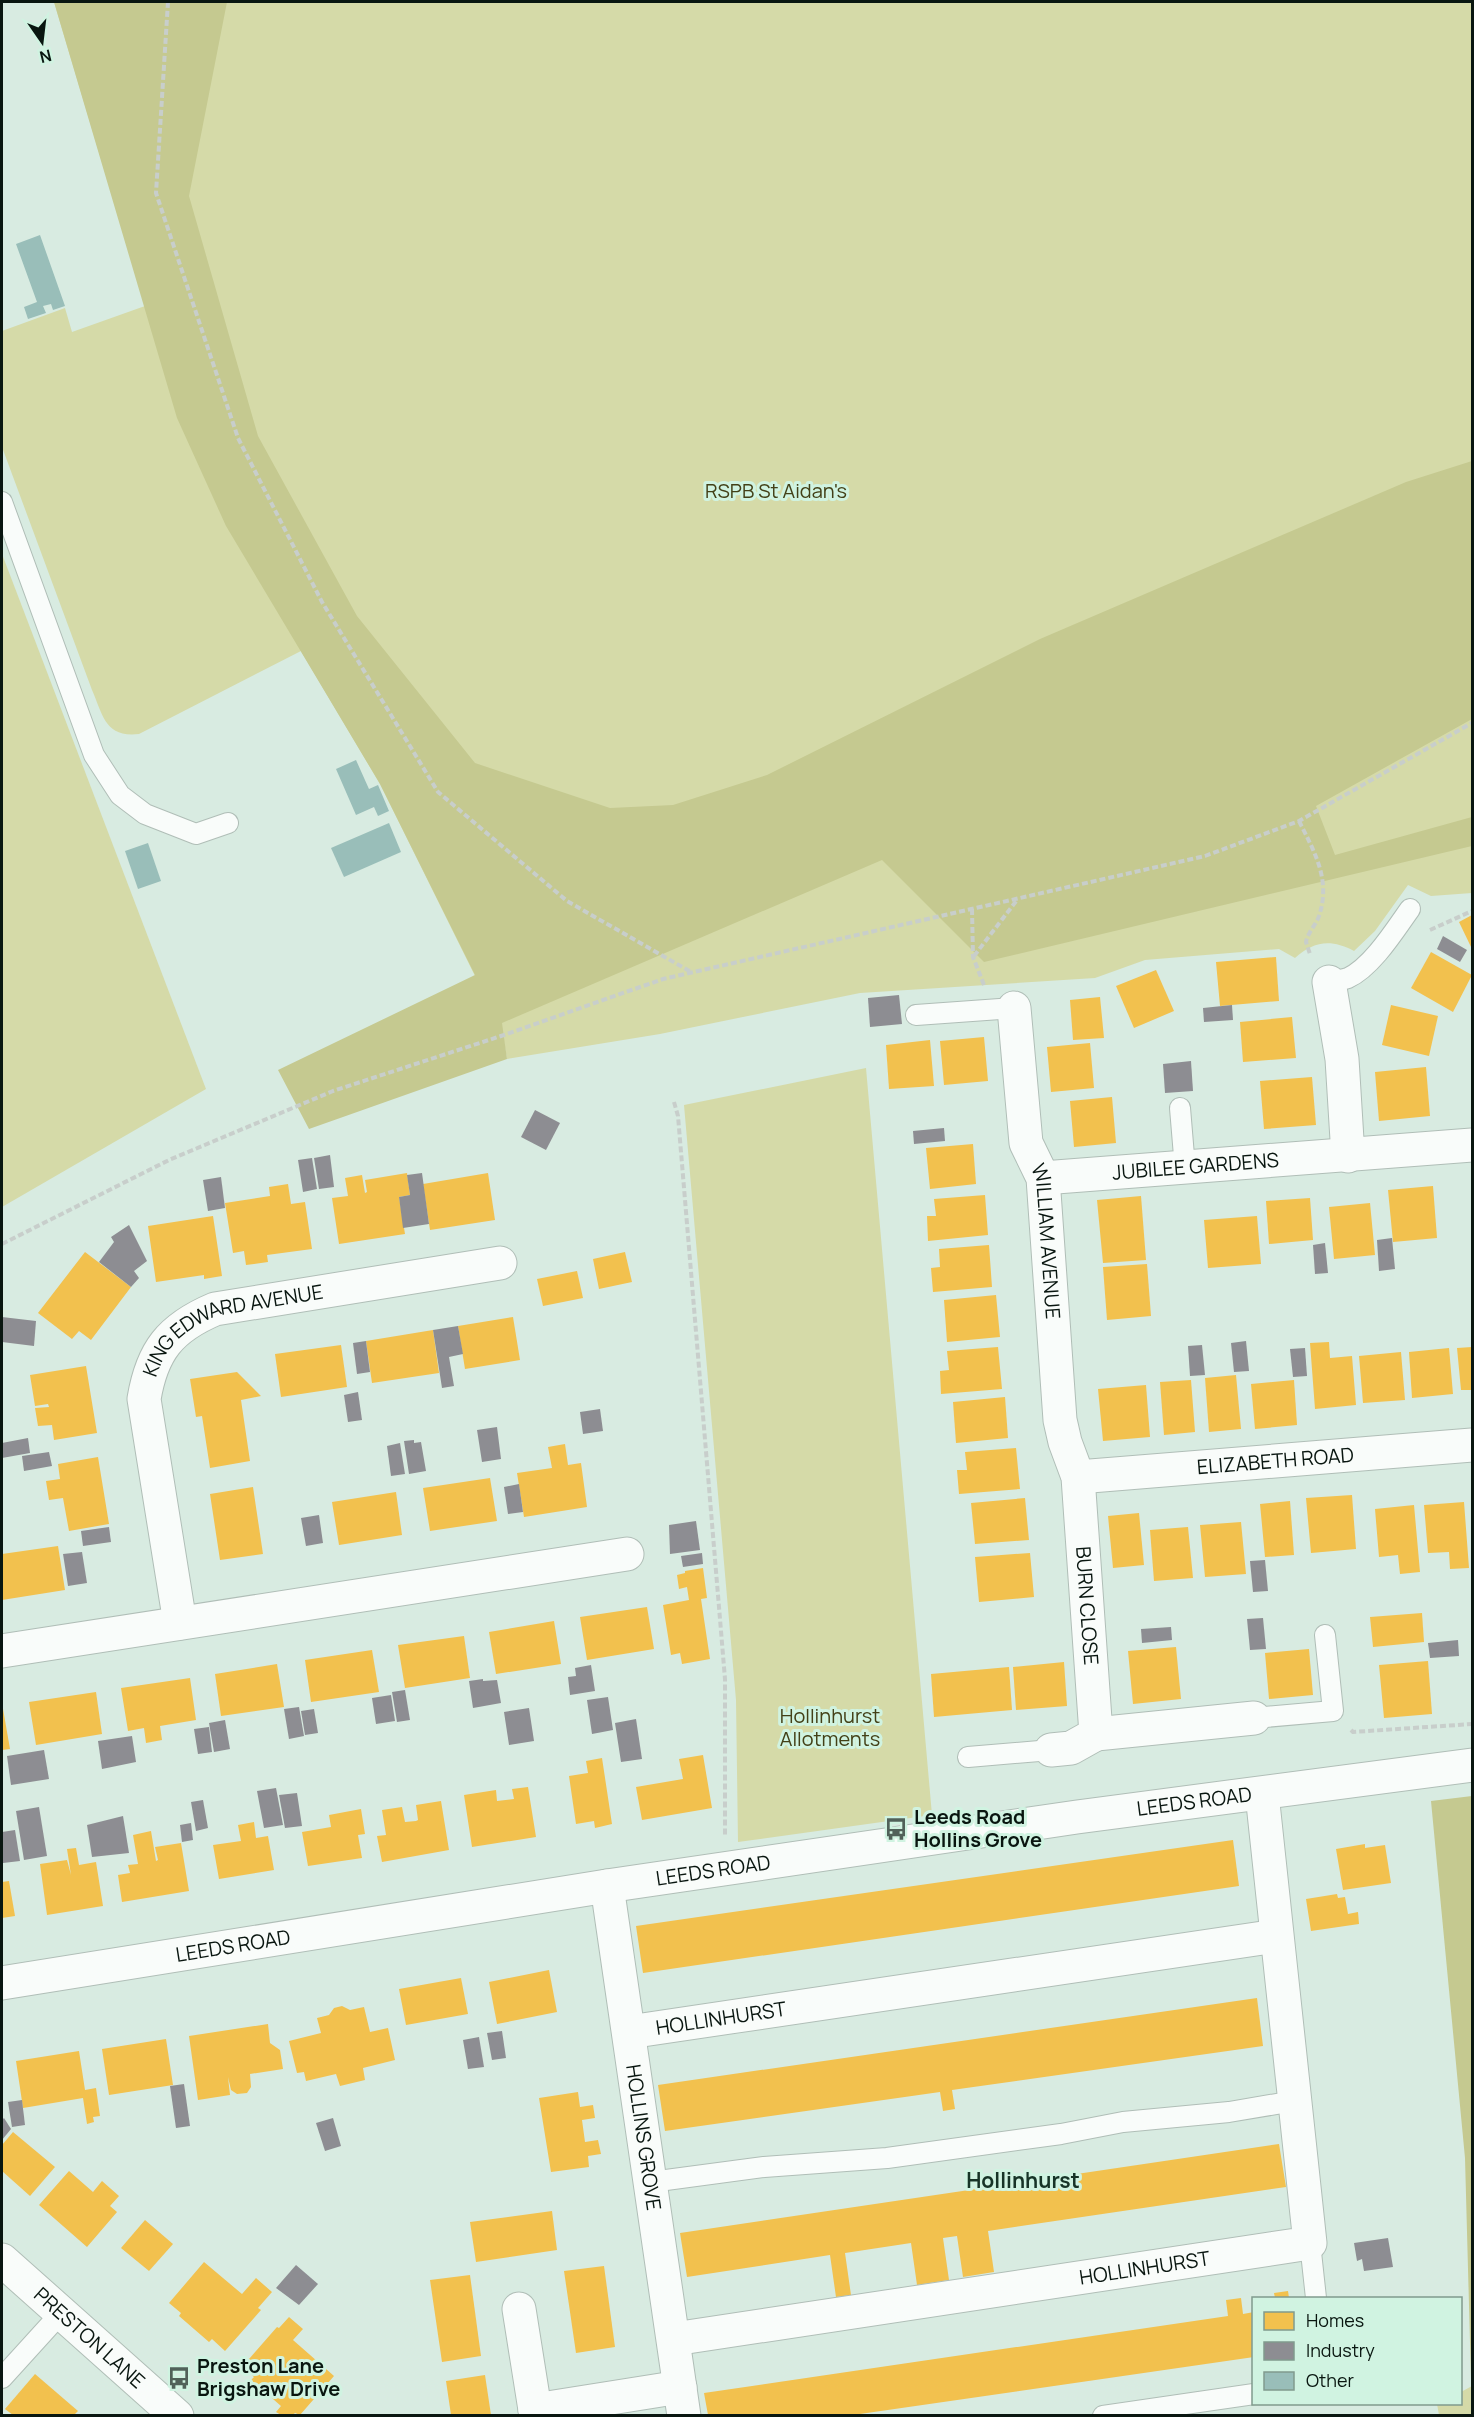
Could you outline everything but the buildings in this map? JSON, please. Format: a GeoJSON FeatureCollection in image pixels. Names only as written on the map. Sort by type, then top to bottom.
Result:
{"type":"FeatureCollection","features":[{"type":"Feature","properties":{"kind":"street"},"geometry":{"type":"LineString","coordinates":[[1329,982],[1342,1059],[1348,1156]]}},
{"type":"Feature","properties":{"kind":"street","name":"WILLIAM AVENUE"},"geometry":{"type":"LineString","coordinates":[[1014,1008],[1026,1143],[1043,1178],[1060,1420],[1065,1442],[1078,1477]]}},
{"type":"Feature","properties":{"kind":"street","name":"JUBILEE GARDENS"},"geometry":{"type":"LineString","coordinates":[[1043,1178],[1348,1156],[1473,1144]]}},
{"type":"Feature","properties":{"kind":"street","name":"KING EDWARD AVENUE"},"geometry":{"type":"LineString","coordinates":[[180,1623],[144,1399],[148,1375],[173,1333],[193,1318],[215,1309],[500,1263]]}},
{"type":"Feature","properties":{"kind":"street","name":"ELIZABETH ROAD"},"geometry":{"type":"LineString","coordinates":[[1078,1477],[1473,1445]]}},
{"type":"Feature","properties":{"kind":"street","name":"BURN CLOSE"},"geometry":{"type":"LineString","coordinates":[[1078,1477],[1096,1734]]}},
{"type":"Feature","properties":{"kind":"street"},"geometry":{"type":"LineString","coordinates":[[2,1651],[627,1554]]}},
{"type":"Feature","properties":{"kind":"street"},"geometry":{"type":"LineString","coordinates":[[1051,1750],[1071,1748],[1096,1734],[1254,1718]]}},
{"type":"Feature","properties":{"kind":"street","name":"LEEDS ROAD"},"geometry":{"type":"LineString","coordinates":[[2,1983],[607,1886],[1077,1816],[1262,1794],[1473,1765]]}},
{"type":"Feature","properties":{"kind":"street"},"geometry":{"type":"LineString","coordinates":[[1262,1794],[1310,2242]]}},
{"type":"Feature","properties":{"kind":"street","name":"HOLLINS GROVE"},"geometry":{"type":"LineString","coordinates":[[519,2309],[535,2413],[682,2401],[607,1886]]}},
{"type":"Feature","properties":{"kind":"street","name":"HOLLINHURST"},"geometry":{"type":"LineString","coordinates":[[629,2032],[1276,1936]]}},
{"type":"Feature","properties":{"kind":"street","name":"HOLLINHURST"},"geometry":{"type":"LineString","coordinates":[[674,2339],[1310,2242]]}},
{"type":"Feature","properties":{"kind":"street","name":"PRESTON LANE"},"geometry":{"type":"LineString","coordinates":[[2,2260],[177,2415]]}},
{"type":"Feature","properties":{"kind":"lane"},"geometry":{"type":"LineString","coordinates":[[2,502],[94,755],[120,795],[145,814],[196,834],[228,823]]}},
{"type":"Feature","properties":{"kind":"lane"},"geometry":{"type":"LineString","coordinates":[[1329,982],[1348,978],[1364,967],[1395,932],[1408,911]]}},
{"type":"Feature","properties":{"kind":"lane"},"geometry":{"type":"LineString","coordinates":[[916,1015],[1014,1008]]}},
{"type":"Feature","properties":{"kind":"lane"},"geometry":{"type":"LineString","coordinates":[[1180,1108],[1185,1168]]}},
{"type":"Feature","properties":{"kind":"lane"},"geometry":{"type":"LineString","coordinates":[[1254,1718],[1333,1711],[1326,1635]]}},
{"type":"Feature","properties":{"kind":"lane"},"geometry":{"type":"LineString","coordinates":[[968,1757],[1051,1750]]}},
{"type":"Feature","properties":{"kind":"lane"},"geometry":{"type":"LineString","coordinates":[[651,2182],[764,2167],[887,2158],[1061,2134],[1123,2122],[1228,2112],[1294,2101]]}},
{"type":"Feature","properties":{"kind":"lane"},"geometry":{"type":"LineString","coordinates":[[1310,2242],[1316,2297]]}},
{"type":"Feature","properties":{"kind":"lane"},"geometry":{"type":"LineString","coordinates":[[2,2378],[62,2313]]}},
{"type":"Feature","properties":{"kind":"lane"},"geometry":{"type":"LineString","coordinates":[[1103,2415],[1252,2394]]}},
{"type":"Feature","properties":{"kind":"path"},"geometry":{"type":"LineString","coordinates":[[168,2],[156,193],[238,438],[322,602],[438,792],[567,901],[692,973]]}},
{"type":"Feature","properties":{"kind":"path"},"geometry":{"type":"LineString","coordinates":[[2,1244],[169,1160],[333,1091],[501,1036],[663,979],[1205,856],[1299,821],[1473,723]]}},
{"type":"Feature","properties":{"kind":"path"},"geometry":{"type":"LineString","coordinates":[[1299,821],[1322,866],[1325,886],[1318,920],[1307,937],[1306,947],[1329,982]]}},
{"type":"Feature","properties":{"kind":"path"},"geometry":{"type":"LineString","coordinates":[[974,957],[1017,899]]}},
{"type":"Feature","properties":{"kind":"path"},"geometry":{"type":"LineString","coordinates":[[972,909],[974,957],[988,994],[1014,1008]]}},
{"type":"Feature","properties":{"kind":"path"},"geometry":{"type":"LineString","coordinates":[[1408,911],[1431,930],[1473,911]]}},
{"type":"Feature","properties":{"kind":"path"},"geometry":{"type":"LineString","coordinates":[[674,1102],[678,1116],[725,1679],[725,1838],[731,1868]]}},
{"type":"Feature","properties":{"kind":"path"},"geometry":{"type":"LineString","coordinates":[[1333,1711],[1353,1732],[1473,1724]]}},
{"type":"Feature","properties":{"kind":"green space","name":"RSPB St Aidan's"},"geometry":{"type":"Polygon","coordinates":[[[54,2],[1472,2],[1472,893],[1431,896],[1408,885],[1375,931],[1354,951],[1330,943],[1309,948],[1295,958],[1279,949],[1145,960],[1095,978],[860,993],[660,1034],[507,1059],[501,1024],[380,784],[301,651],[139,734],[119,732],[112,728],[99,708],[2,447],[2,331],[65,308],[72,332],[145,306],[54,2]]]}},
{"type":"Feature","properties":{"kind":"green space"},"geometry":{"type":"Polygon","coordinates":[[[54,2],[227,2],[189,196],[258,436],[357,616],[475,763],[610,808],[673,805],[767,775],[1040,639],[1406,482],[1472,461],[1472,719],[1316,806],[1335,855],[1472,817],[1472,846],[984,962],[882,860],[502,1023],[507,1059],[309,1129],[278,1070],[475,975],[380,784],[226,526],[177,418],[54,2]]]}},
{"type":"Feature","properties":{"kind":"green space"},"geometry":{"type":"Polygon","coordinates":[[[2,554],[206,1089],[2,1207],[2,554]]]}},
{"type":"Feature","properties":{"kind":"green space","name":"Hollinhurst Allotments"},"geometry":{"type":"Polygon","coordinates":[[[866,1068],[932,1815],[738,1842],[736,1700],[684,1105],[866,1068]]]}},
{"type":"Feature","properties":{"kind":"green space"},"geometry":{"type":"Polygon","coordinates":[[[1472,1796],[1472,2416],[1465,2158],[1431,1801],[1472,1796]]]}},
{"type":"Feature","properties":{"kind":"green space"},"geometry":{"type":"Polygon","coordinates":[[[1472,2386],[1472,2415],[1439,2415],[1437,2405],[1462,2405],[1462,2391],[1472,2386]]]}},
{"type":"Feature","properties":{"kind":"place","name":"Leeds Road Hollins Grove"},"geometry":{"type":"Point","coordinates":[896,1829]}},
{"type":"Feature","properties":{"kind":"place","name":"Preston Lane Brigshaw Drive"},"geometry":{"type":"Point","coordinates":[179,2378]}},
{"type":"Feature","properties":{"kind":"district","name":"Hollinhurst"},"geometry":{"type":"Point","coordinates":[1023,2181]}}]}
